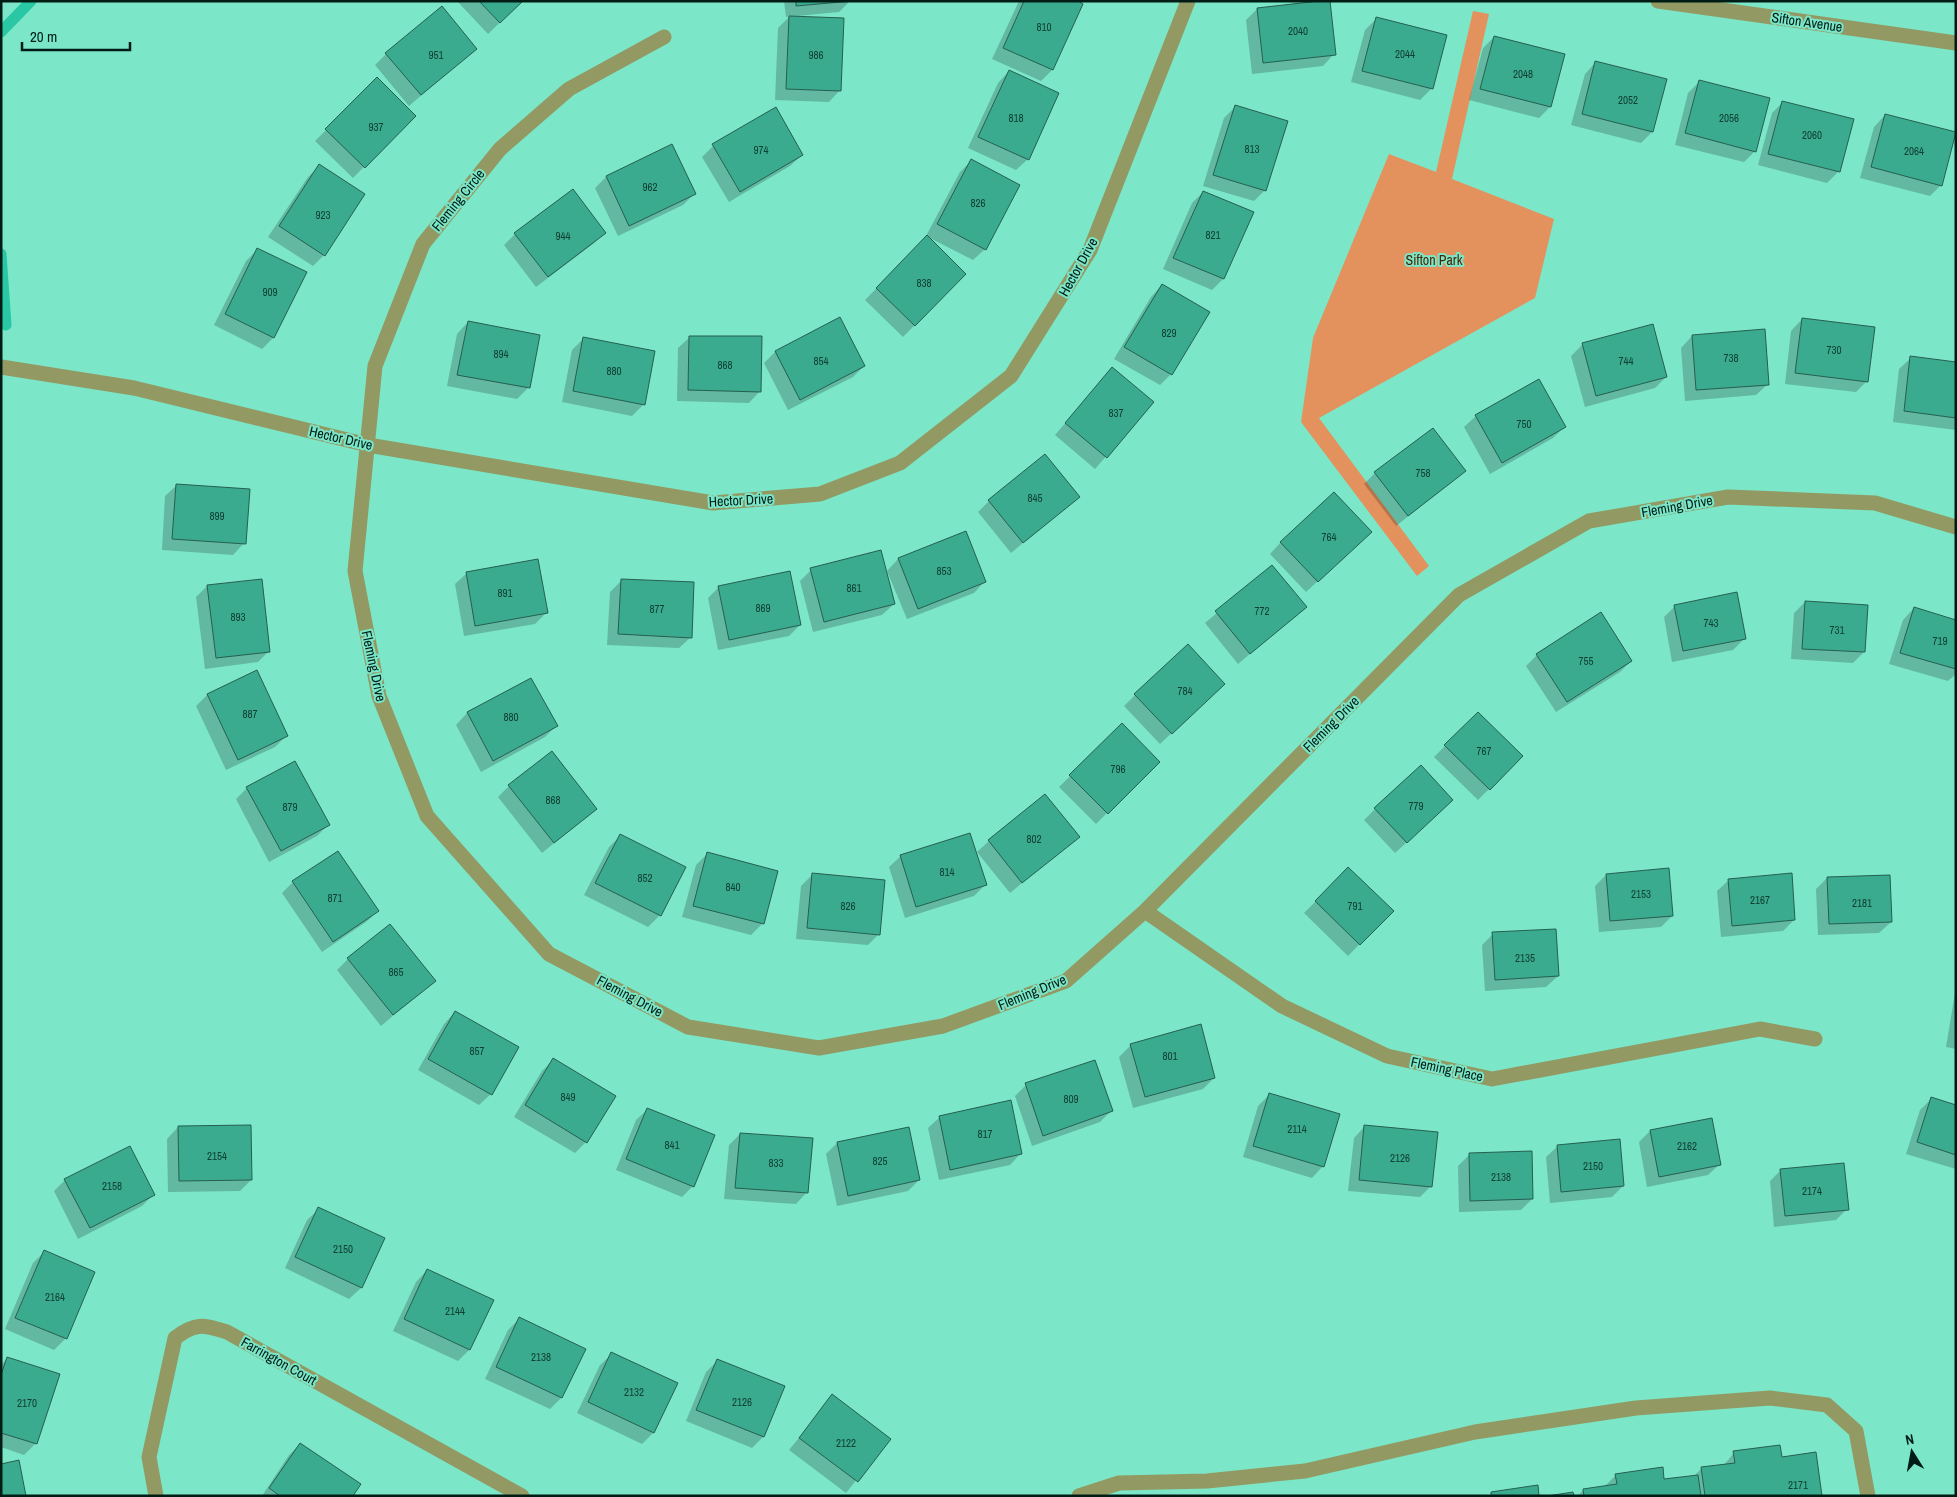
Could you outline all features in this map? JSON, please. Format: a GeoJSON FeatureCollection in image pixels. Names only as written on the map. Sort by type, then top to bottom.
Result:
{"type":"FeatureCollection","features":[{"type":"Feature","properties":{"kind":"street","name":"Hector Drive"},"geometry":{"type":"LineString","coordinates":[[1,366],[134,388],[368,445],[713,503],[820,494],[900,463],[1011,376],[1090,250],[1188,1]]}},
{"type":"Feature","properties":{"kind":"street","name":"Sifton Avenue"},"geometry":{"type":"LineString","coordinates":[[1658,1],[1956,44]]}},
{"type":"Feature","properties":{"kind":"street","name":"Fleming Circle"},"geometry":{"type":"LineString","coordinates":[[368,445],[375,366],[423,244],[500,149],[570,89],[664,37]]}},
{"type":"Feature","properties":{"kind":"street","name":"Fleming Drive"},"geometry":{"type":"LineString","coordinates":[[368,445],[355,571],[379,696],[427,816],[549,954],[688,1027],[819,1048],[943,1026],[1066,981],[1145,910],[1459,595],[1589,520],[1728,497],[1874,503],[1956,527]]}},
{"type":"Feature","properties":{"kind":"street","name":"Fleming Place"},"geometry":{"type":"LineString","coordinates":[[1145,910],[1282,1006],[1387,1056],[1492,1079],[1760,1029],[1815,1039]]}},
{"type":"Feature","properties":{"kind":"street","name":"Farrington Court"},"geometry":{"type":"LineString","coordinates":[[156,1496],[149,1457],[175,1338],[190,1327],[204,1326],[227,1332],[522,1496]]}},
{"type":"Feature","properties":{"kind":"street"},"geometry":{"type":"LineString","coordinates":[[1079,1496],[1083,1493],[1119,1483],[1207,1481],[1304,1471],[1476,1432],[1636,1408],[1770,1398],[1826,1405],[1856,1431],[1865,1470],[1868,1496]]}},
{"type":"Feature","properties":{"kind":"green space","name":"Sifton Park"},"geometry":{"type":"Polygon","coordinates":[[[1473,11],[1489,14],[1452,179],[1554,219],[1535,298],[1319,418],[1429,566],[1417,576],[1301,422],[1313,338],[1389,154],[1436,172],[1473,11]]]}},
{"type":"Feature","properties":{"kind":"building"},"geometry":{"type":"Polygon","coordinates":[[[479,1],[523,1],[500,23],[479,1]]]}},
{"type":"Feature","properties":{"kind":"building"},"geometry":{"type":"Polygon","coordinates":[[[796,1],[852,1],[796,6],[796,1]]]}},
{"type":"Feature","properties":{"kind":"building"},"geometry":{"type":"Polygon","coordinates":[[[1024,1],[1078,1],[1083,4],[1053,70],[1003,48],[1024,1]]]}},
{"type":"Feature","properties":{"kind":"building"},"geometry":{"type":"Polygon","coordinates":[[[1330,1],[1336,55],[1263,63],[1257,8],[1330,1]]]}},
{"type":"Feature","properties":{"kind":"building"},"geometry":{"type":"Polygon","coordinates":[[[442,6],[477,49],[421,95],[385,53],[442,6]]]}},
{"type":"Feature","properties":{"kind":"building"},"geometry":{"type":"Polygon","coordinates":[[[789,16],[844,18],[841,91],[786,89],[789,16]]]}},
{"type":"Feature","properties":{"kind":"building"},"geometry":{"type":"Polygon","coordinates":[[[1376,17],[1447,35],[1433,89],[1362,71],[1376,17]]]}},
{"type":"Feature","properties":{"kind":"building"},"geometry":{"type":"Polygon","coordinates":[[[1494,36],[1565,54],[1551,107],[1480,89],[1494,36]]]}},
{"type":"Feature","properties":{"kind":"building"},"geometry":{"type":"Polygon","coordinates":[[[1595,61],[1667,79],[1653,132],[1582,114],[1595,61]]]}},
{"type":"Feature","properties":{"kind":"building"},"geometry":{"type":"Polygon","coordinates":[[[1009,70],[1059,93],[1029,160],[978,137],[1009,70]]]}},
{"type":"Feature","properties":{"kind":"building"},"geometry":{"type":"Polygon","coordinates":[[[377,77],[416,116],[365,168],[325,129],[377,77]]]}},
{"type":"Feature","properties":{"kind":"building"},"geometry":{"type":"Polygon","coordinates":[[[1699,80],[1770,98],[1756,152],[1685,133],[1699,80]]]}},
{"type":"Feature","properties":{"kind":"building"},"geometry":{"type":"Polygon","coordinates":[[[1782,101],[1854,119],[1840,172],[1768,154],[1782,101]]]}},
{"type":"Feature","properties":{"kind":"building"},"geometry":{"type":"Polygon","coordinates":[[[1235,105],[1288,121],[1266,191],[1213,175],[1235,105]]]}},
{"type":"Feature","properties":{"kind":"building"},"geometry":{"type":"Polygon","coordinates":[[[776,107],[803,155],[740,192],[712,144],[776,107]]]}},
{"type":"Feature","properties":{"kind":"building"},"geometry":{"type":"Polygon","coordinates":[[[1885,114],[1956,132],[1942,186],[1871,167],[1885,114]]]}},
{"type":"Feature","properties":{"kind":"building"},"geometry":{"type":"Polygon","coordinates":[[[672,144],[696,194],[629,226],[606,176],[672,144]]]}},
{"type":"Feature","properties":{"kind":"building"},"geometry":{"type":"Polygon","coordinates":[[[971,159],[1020,185],[986,250],[937,224],[971,159]]]}},
{"type":"Feature","properties":{"kind":"building"},"geometry":{"type":"Polygon","coordinates":[[[319,164],[365,194],[325,256],[279,226],[319,164]]]}},
{"type":"Feature","properties":{"kind":"building"},"geometry":{"type":"Polygon","coordinates":[[[573,189],[606,233],[548,277],[514,233],[573,189]]]}},
{"type":"Feature","properties":{"kind":"building"},"geometry":{"type":"Polygon","coordinates":[[[1203,191],[1254,212],[1224,279],[1173,258],[1203,191]]]}},
{"type":"Feature","properties":{"kind":"building"},"geometry":{"type":"Polygon","coordinates":[[[927,235],[966,274],[915,326],[876,288],[927,235]]]}},
{"type":"Feature","properties":{"kind":"building"},"geometry":{"type":"Polygon","coordinates":[[[257,248],[307,272],[274,338],[225,314],[257,248]]]}},
{"type":"Feature","properties":{"kind":"building"},"geometry":{"type":"Polygon","coordinates":[[[1162,284],[1210,312],[1172,375],[1124,347],[1162,284]]]}},
{"type":"Feature","properties":{"kind":"building"},"geometry":{"type":"Polygon","coordinates":[[[840,317],[865,366],[800,400],[775,351],[840,317]]]}},
{"type":"Feature","properties":{"kind":"building"},"geometry":{"type":"Polygon","coordinates":[[[1802,318],[1875,327],[1868,382],[1795,373],[1802,318]]]}},
{"type":"Feature","properties":{"kind":"building"},"geometry":{"type":"Polygon","coordinates":[[[468,321],[540,335],[530,388],[457,375],[468,321]]]}},
{"type":"Feature","properties":{"kind":"building"},"geometry":{"type":"Polygon","coordinates":[[[1653,324],[1667,377],[1596,396],[1582,343],[1653,324]]]}},
{"type":"Feature","properties":{"kind":"building"},"geometry":{"type":"Polygon","coordinates":[[[1765,329],[1769,385],[1696,390],[1692,335],[1765,329]]]}},
{"type":"Feature","properties":{"kind":"building"},"geometry":{"type":"Polygon","coordinates":[[[689,336],[762,336],[761,392],[688,390],[689,336]]]}},
{"type":"Feature","properties":{"kind":"building"},"geometry":{"type":"Polygon","coordinates":[[[583,337],[655,351],[645,405],[573,391],[583,337]]]}},
{"type":"Feature","properties":{"kind":"building"},"geometry":{"type":"Polygon","coordinates":[[[1910,356],[1956,362],[1956,418],[1904,411],[1910,356]]]}},
{"type":"Feature","properties":{"kind":"building"},"geometry":{"type":"Polygon","coordinates":[[[1112,367],[1154,402],[1107,458],[1065,423],[1112,367]]]}},
{"type":"Feature","properties":{"kind":"building"},"geometry":{"type":"Polygon","coordinates":[[[1539,379],[1566,427],[1502,463],[1475,415],[1539,379]]]}},
{"type":"Feature","properties":{"kind":"building"},"geometry":{"type":"Polygon","coordinates":[[[1433,428],[1466,471],[1408,516],[1374,472],[1433,428]]]}},
{"type":"Feature","properties":{"kind":"building"},"geometry":{"type":"Polygon","coordinates":[[[1045,454],[1080,497],[1023,543],[988,500],[1045,454]]]}},
{"type":"Feature","properties":{"kind":"building"},"geometry":{"type":"Polygon","coordinates":[[[176,484],[250,489],[246,544],[172,539],[176,484]]]}},
{"type":"Feature","properties":{"kind":"building"},"geometry":{"type":"Polygon","coordinates":[[[1334,492],[1372,532],[1318,582],[1280,542],[1334,492]]]}},
{"type":"Feature","properties":{"kind":"building"},"geometry":{"type":"Polygon","coordinates":[[[966,531],[986,582],[918,609],[898,558],[966,531]]]}},
{"type":"Feature","properties":{"kind":"building"},"geometry":{"type":"Polygon","coordinates":[[[881,550],[895,604],[824,622],[810,568],[881,550]]]}},
{"type":"Feature","properties":{"kind":"building"},"geometry":{"type":"Polygon","coordinates":[[[538,559],[548,613],[475,626],[466,572],[538,559]]]}},
{"type":"Feature","properties":{"kind":"building"},"geometry":{"type":"Polygon","coordinates":[[[1272,565],[1307,607],[1250,654],[1215,611],[1272,565]]]}},
{"type":"Feature","properties":{"kind":"building"},"geometry":{"type":"Polygon","coordinates":[[[790,571],[801,625],[729,640],[718,586],[790,571]]]}},
{"type":"Feature","properties":{"kind":"building"},"geometry":{"type":"Polygon","coordinates":[[[262,579],[270,652],[216,658],[207,585],[262,579]]]}},
{"type":"Feature","properties":{"kind":"building"},"geometry":{"type":"Polygon","coordinates":[[[621,579],[694,582],[692,638],[618,634],[621,579]]]}},
{"type":"Feature","properties":{"kind":"building"},"geometry":{"type":"Polygon","coordinates":[[[1737,592],[1746,639],[1683,651],[1674,605],[1737,592]]]}},
{"type":"Feature","properties":{"kind":"building"},"geometry":{"type":"Polygon","coordinates":[[[1805,601],[1868,605],[1865,652],[1802,649],[1805,601]]]}},
{"type":"Feature","properties":{"kind":"building"},"geometry":{"type":"Polygon","coordinates":[[[1914,607],[1956,620],[1956,669],[1900,653],[1914,607]]]}},
{"type":"Feature","properties":{"kind":"building"},"geometry":{"type":"Polygon","coordinates":[[[1601,612],[1632,661],[1567,702],[1536,654],[1601,612]]]}},
{"type":"Feature","properties":{"kind":"building"},"geometry":{"type":"Polygon","coordinates":[[[1188,644],[1225,684],[1172,734],[1134,694],[1188,644]]]}},
{"type":"Feature","properties":{"kind":"building"},"geometry":{"type":"Polygon","coordinates":[[[257,670],[288,736],[238,760],[207,694],[257,670]]]}},
{"type":"Feature","properties":{"kind":"building"},"geometry":{"type":"Polygon","coordinates":[[[531,678],[558,726],[493,761],[467,712],[531,678]]]}},
{"type":"Feature","properties":{"kind":"building"},"geometry":{"type":"Polygon","coordinates":[[[1478,712],[1523,756],[1490,790],[1444,745],[1478,712]]]}},
{"type":"Feature","properties":{"kind":"building"},"geometry":{"type":"Polygon","coordinates":[[[1122,723],[1160,762],[1108,814],[1069,775],[1122,723]]]}},
{"type":"Feature","properties":{"kind":"building"},"geometry":{"type":"Polygon","coordinates":[[[552,751],[597,809],[554,843],[508,785],[552,751]]]}},
{"type":"Feature","properties":{"kind":"building"},"geometry":{"type":"Polygon","coordinates":[[[295,761],[330,825],[281,851],[246,787],[295,761]]]}},
{"type":"Feature","properties":{"kind":"building"},"geometry":{"type":"Polygon","coordinates":[[[1421,765],[1453,800],[1407,843],[1374,808],[1421,765]]]}},
{"type":"Feature","properties":{"kind":"building"},"geometry":{"type":"Polygon","coordinates":[[[1045,794],[1080,837],[1022,883],[988,840],[1045,794]]]}},
{"type":"Feature","properties":{"kind":"building"},"geometry":{"type":"Polygon","coordinates":[[[970,833],[987,885],[916,907],[900,855],[970,833]]]}},
{"type":"Feature","properties":{"kind":"building"},"geometry":{"type":"Polygon","coordinates":[[[620,834],[686,867],[661,916],[595,883],[620,834]]]}},
{"type":"Feature","properties":{"kind":"building"},"geometry":{"type":"Polygon","coordinates":[[[338,851],[379,911],[333,942],[292,881],[338,851]]]}},
{"type":"Feature","properties":{"kind":"building"},"geometry":{"type":"Polygon","coordinates":[[[707,852],[778,871],[764,924],[693,906],[707,852]]]}},
{"type":"Feature","properties":{"kind":"building"},"geometry":{"type":"Polygon","coordinates":[[[1348,867],[1394,911],[1360,945],[1315,901],[1348,867]]]}},
{"type":"Feature","properties":{"kind":"building"},"geometry":{"type":"Polygon","coordinates":[[[1669,868],[1673,916],[1610,921],[1606,874],[1669,868]]]}},
{"type":"Feature","properties":{"kind":"building"},"geometry":{"type":"Polygon","coordinates":[[[812,873],[885,880],[880,935],[807,928],[812,873]]]}},
{"type":"Feature","properties":{"kind":"building"},"geometry":{"type":"Polygon","coordinates":[[[1792,873],[1795,920],[1732,926],[1728,879],[1792,873]]]}},
{"type":"Feature","properties":{"kind":"building"},"geometry":{"type":"Polygon","coordinates":[[[1890,875],[1892,922],[1829,924],[1827,877],[1890,875]]]}},
{"type":"Feature","properties":{"kind":"building"},"geometry":{"type":"Polygon","coordinates":[[[390,924],[436,981],[393,1015],[347,958],[390,924]]]}},
{"type":"Feature","properties":{"kind":"building"},"geometry":{"type":"Polygon","coordinates":[[[1556,929],[1559,976],[1495,980],[1492,932],[1556,929]]]}},
{"type":"Feature","properties":{"kind":"building"},"geometry":{"type":"Polygon","coordinates":[[[455,1011],[519,1047],[492,1095],[428,1059],[455,1011]]]}},
{"type":"Feature","properties":{"kind":"building"},"geometry":{"type":"Polygon","coordinates":[[[1201,1024],[1215,1078],[1145,1097],[1130,1044],[1201,1024]]]}},
{"type":"Feature","properties":{"kind":"building"},"geometry":{"type":"Polygon","coordinates":[[[553,1058],[616,1096],[587,1143],[525,1105],[553,1058]]]}},
{"type":"Feature","properties":{"kind":"building"},"geometry":{"type":"Polygon","coordinates":[[[1095,1060],[1113,1111],[1043,1136],[1025,1083],[1095,1060]]]}},
{"type":"Feature","properties":{"kind":"building"},"geometry":{"type":"Polygon","coordinates":[[[1269,1093],[1340,1114],[1324,1167],[1253,1146],[1269,1093]]]}},
{"type":"Feature","properties":{"kind":"building"},"geometry":{"type":"Polygon","coordinates":[[[1931,1097],[1956,1105],[1956,1155],[1917,1142],[1931,1097]]]}},
{"type":"Feature","properties":{"kind":"building"},"geometry":{"type":"Polygon","coordinates":[[[1011,1100],[1022,1154],[950,1170],[939,1116],[1011,1100]]]}},
{"type":"Feature","properties":{"kind":"building"},"geometry":{"type":"Polygon","coordinates":[[[647,1108],[715,1135],[694,1187],[626,1159],[647,1108]]]}},
{"type":"Feature","properties":{"kind":"building"},"geometry":{"type":"Polygon","coordinates":[[[1712,1118],[1721,1165],[1659,1177],[1650,1130],[1712,1118]]]}},
{"type":"Feature","properties":{"kind":"building"},"geometry":{"type":"Polygon","coordinates":[[[251,1125],[252,1180],[179,1181],[178,1126],[251,1125]]]}},
{"type":"Feature","properties":{"kind":"building"},"geometry":{"type":"Polygon","coordinates":[[[1364,1125],[1438,1132],[1432,1187],[1359,1180],[1364,1125]]]}},
{"type":"Feature","properties":{"kind":"building"},"geometry":{"type":"Polygon","coordinates":[[[909,1127],[920,1180],[848,1196],[837,1142],[909,1127]]]}},
{"type":"Feature","properties":{"kind":"building"},"geometry":{"type":"Polygon","coordinates":[[[740,1133],[813,1138],[808,1193],[735,1188],[740,1133]]]}},
{"type":"Feature","properties":{"kind":"building"},"geometry":{"type":"Polygon","coordinates":[[[1620,1139],[1624,1186],[1561,1192],[1557,1145],[1620,1139]]]}},
{"type":"Feature","properties":{"kind":"building"},"geometry":{"type":"Polygon","coordinates":[[[130,1146],[155,1195],[90,1228],[64,1179],[130,1146]]]}},
{"type":"Feature","properties":{"kind":"building"},"geometry":{"type":"Polygon","coordinates":[[[1532,1151],[1533,1199],[1470,1201],[1469,1153],[1532,1151]]]}},
{"type":"Feature","properties":{"kind":"building"},"geometry":{"type":"Polygon","coordinates":[[[1844,1163],[1849,1210],[1785,1216],[1780,1169],[1844,1163]]]}},
{"type":"Feature","properties":{"kind":"building"},"geometry":{"type":"Polygon","coordinates":[[[318,1207],[385,1238],[362,1288],[295,1257],[318,1207]]]}},
{"type":"Feature","properties":{"kind":"building"},"geometry":{"type":"Polygon","coordinates":[[[44,1250],[95,1272],[67,1339],[15,1318],[44,1250]]]}},
{"type":"Feature","properties":{"kind":"building"},"geometry":{"type":"Polygon","coordinates":[[[427,1269],[494,1300],[470,1350],[404,1319],[427,1269]]]}},
{"type":"Feature","properties":{"kind":"building"},"geometry":{"type":"Polygon","coordinates":[[[519,1317],[586,1349],[562,1398],[496,1367],[519,1317]]]}},
{"type":"Feature","properties":{"kind":"building"},"geometry":{"type":"Polygon","coordinates":[[[611,1352],[678,1383],[654,1433],[588,1402],[611,1352]]]}},
{"type":"Feature","properties":{"kind":"building"},"geometry":{"type":"Polygon","coordinates":[[[7,1357],[60,1374],[37,1444],[1,1433],[1,1375],[7,1357]]]}},
{"type":"Feature","properties":{"kind":"building"},"geometry":{"type":"Polygon","coordinates":[[[717,1359],[785,1386],[764,1437],[696,1410],[717,1359]]]}},
{"type":"Feature","properties":{"kind":"building"},"geometry":{"type":"Polygon","coordinates":[[[832,1394],[891,1439],[858,1482],[799,1438],[832,1394]]]}},
{"type":"Feature","properties":{"kind":"building"},"geometry":{"type":"Polygon","coordinates":[[[300,1443],[361,1484],[353,1496],[280,1496],[269,1488],[300,1443]]]}},
{"type":"Feature","properties":{"kind":"building"},"geometry":{"type":"Polygon","coordinates":[[[1780,1445],[1782,1457],[1816,1452],[1822,1496],[1705,1496],[1701,1467],[1735,1463],[1733,1451],[1780,1445]]]}},
{"type":"Feature","properties":{"kind":"building"},"geometry":{"type":"Polygon","coordinates":[[[19,1460],[26,1496],[1,1496],[1,1464],[19,1460]]]}},
{"type":"Feature","properties":{"kind":"building"},"geometry":{"type":"Polygon","coordinates":[[[1663,1467],[1664,1479],[1698,1475],[1701,1496],[1584,1496],[1583,1489],[1617,1484],[1615,1474],[1663,1467]]]}},
{"type":"Feature","properties":{"kind":"building"},"geometry":{"type":"Polygon","coordinates":[[[1538,1485],[1539,1496],[1491,1496],[1491,1492],[1538,1485]]]}},
{"type":"Feature","properties":{"kind":"building"},"geometry":{"type":"Polygon","coordinates":[[[1573,1492],[1574,1496],[1547,1496],[1573,1492]]]}},
{"type":"Feature","properties":{"kind":"waterway"},"geometry":{"type":"LineString","coordinates":[[1,32],[31,1]]}},
{"type":"Feature","properties":{"kind":"waterway"},"geometry":{"type":"LineString","coordinates":[[1,254],[6,325]]}}]}
